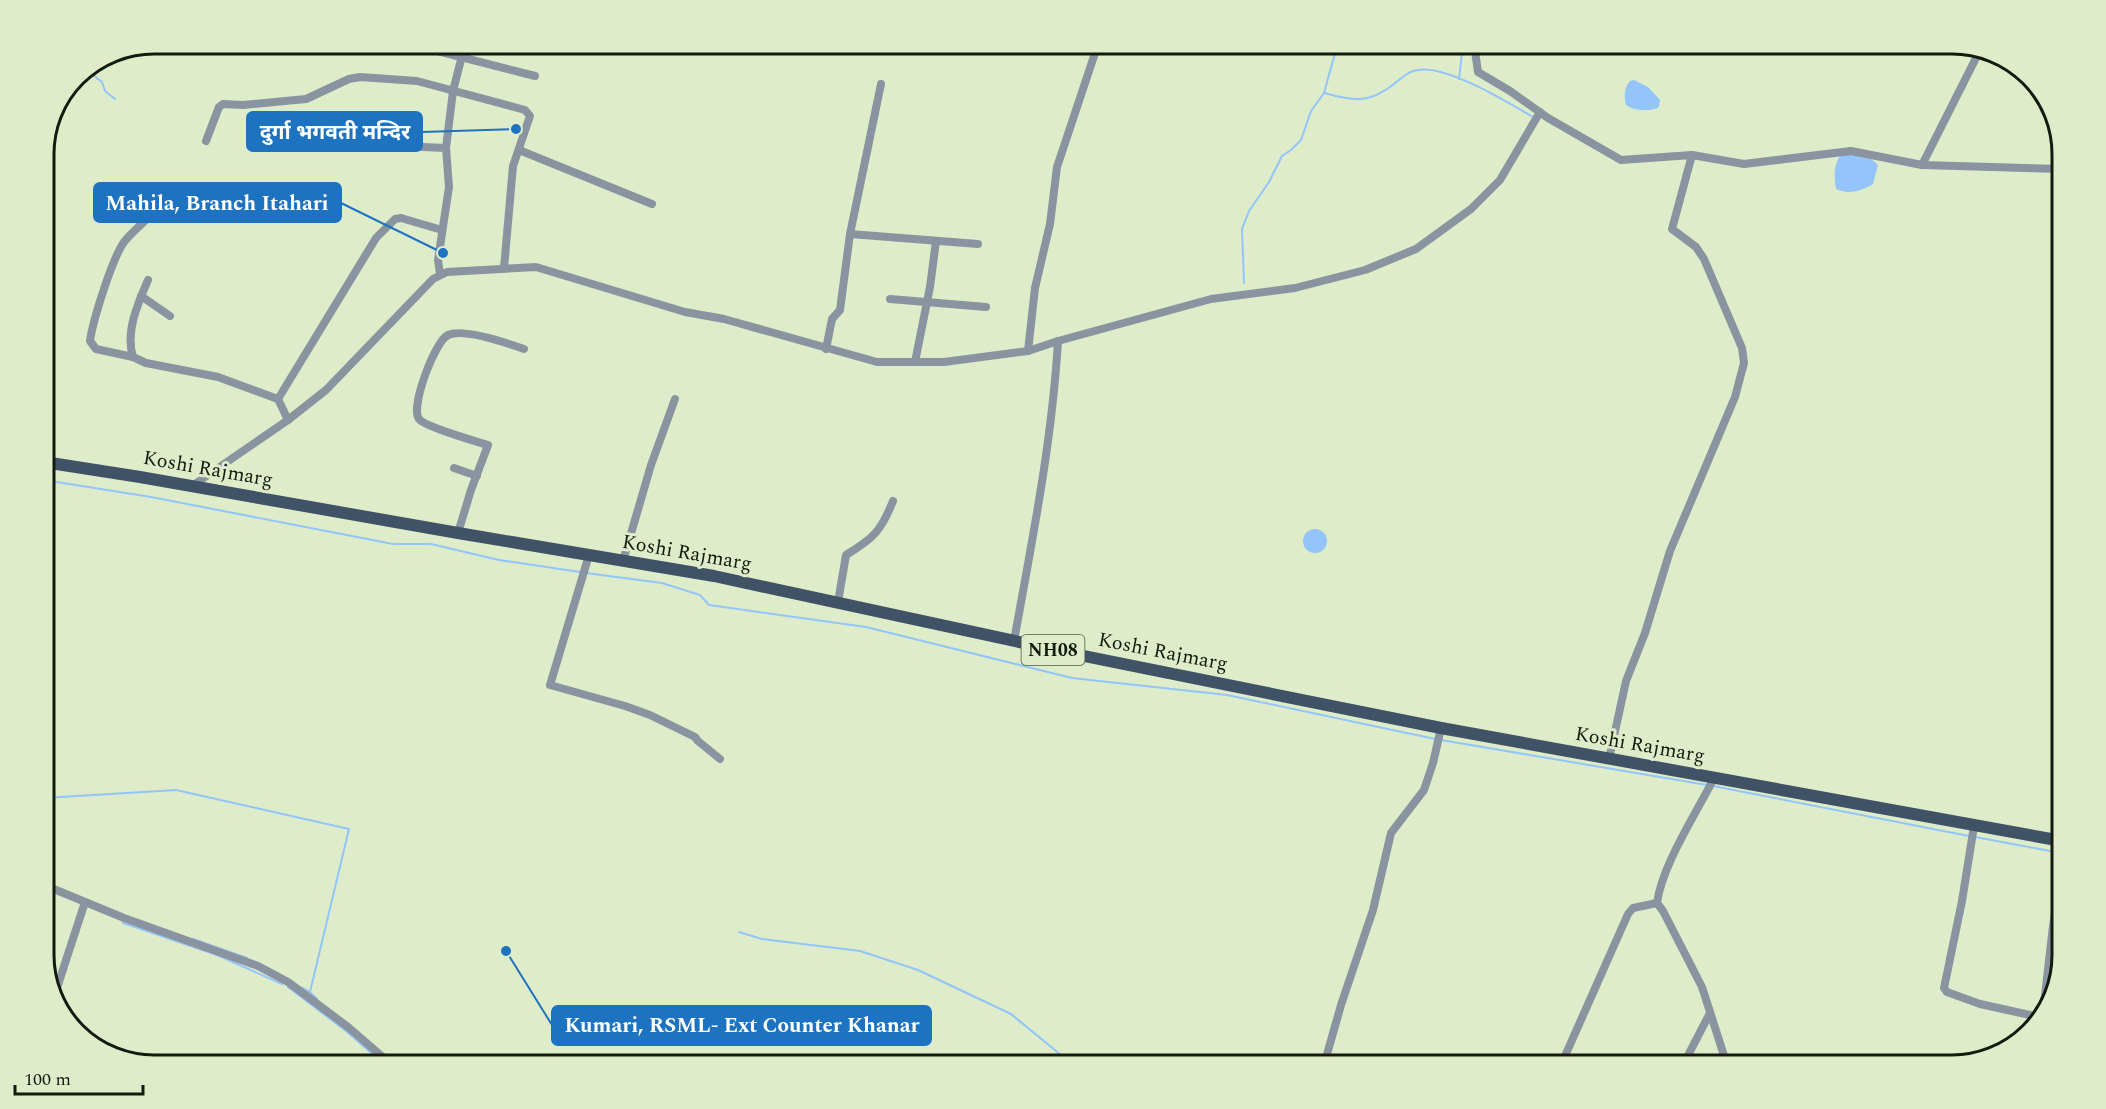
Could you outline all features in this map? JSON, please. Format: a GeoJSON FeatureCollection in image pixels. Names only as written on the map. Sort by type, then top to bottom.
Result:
{"type":"FeatureCollection","features":[{"type":"Feature","properties":{"kind":"main road","name":"Koshi Rajmarg"},"geometry":{"type":"LineString","coordinates":[[54,464],[714,576],[1440,731],[1609,759],[2052,839]]}},
{"type":"Feature","properties":{"kind":"street"},"geometry":{"type":"LineString","coordinates":[[446,54],[535,76]]}},
{"type":"Feature","properties":{"kind":"street"},"geometry":{"type":"LineString","coordinates":[[440,274],[438,260],[449,187],[446,148],[453,91],[462,54]]}},
{"type":"Feature","properties":{"kind":"street"},"geometry":{"type":"LineString","coordinates":[[1028,351],[1035,288],[1050,224],[1057,167],[1095,54]]}},
{"type":"Feature","properties":{"kind":"street"},"geometry":{"type":"LineString","coordinates":[[1475,54],[1478,72],[1621,160],[1692,156],[1744,164],[1851,150],[1922,165],[2052,169]]}},
{"type":"Feature","properties":{"kind":"street"},"geometry":{"type":"LineString","coordinates":[[1922,165],[1977,57]]}},
{"type":"Feature","properties":{"kind":"street"},"geometry":{"type":"LineString","coordinates":[[206,141],[219,107],[224,104],[243,105],[306,99],[349,79],[360,77],[417,81],[528,112],[530,116],[513,166],[504,268]]}},
{"type":"Feature","properties":{"kind":"street"},"geometry":{"type":"LineString","coordinates":[[826,349],[832,319],[840,310],[850,234],[880,84]]}},
{"type":"Feature","properties":{"kind":"street"},"geometry":{"type":"LineString","coordinates":[[191,487],[288,420],[326,390],[433,279],[447,272],[536,267],[685,312],[724,319],[877,362],[944,362],[1028,351],[1211,299],[1294,288],[1365,270],[1416,249],[1471,209],[1500,180],[1540,112]]}},
{"type":"Feature","properties":{"kind":"street"},"geometry":{"type":"LineString","coordinates":[[377,145],[446,148]]}},
{"type":"Feature","properties":{"kind":"street"},"geometry":{"type":"LineString","coordinates":[[519,150],[652,204]]}},
{"type":"Feature","properties":{"kind":"street"},"geometry":{"type":"LineString","coordinates":[[1609,759],[1626,681],[1645,633],[1670,551],[1735,397],[1744,363],[1742,348],[1704,259],[1696,247],[1672,229],[1692,156]]}},
{"type":"Feature","properties":{"kind":"street"},"geometry":{"type":"LineString","coordinates":[[151,215],[123,243],[92,328],[90,341],[96,349],[133,357],[146,363],[218,377],[278,399],[288,420]]}},
{"type":"Feature","properties":{"kind":"street"},"geometry":{"type":"LineString","coordinates":[[278,399],[376,238],[391,222],[401,218],[442,231]]}},
{"type":"Feature","properties":{"kind":"street"},"geometry":{"type":"LineString","coordinates":[[850,234],[978,244]]}},
{"type":"Feature","properties":{"kind":"street"},"geometry":{"type":"LineString","coordinates":[[915,362],[928,301],[936,241]]}},
{"type":"Feature","properties":{"kind":"street"},"geometry":{"type":"LineString","coordinates":[[133,357],[130,333],[148,280]]}},
{"type":"Feature","properties":{"kind":"street"},"geometry":{"type":"LineString","coordinates":[[141,296],[170,316]]}},
{"type":"Feature","properties":{"kind":"street"},"geometry":{"type":"LineString","coordinates":[[891,299],[986,307]]}},
{"type":"Feature","properties":{"kind":"street"},"geometry":{"type":"LineString","coordinates":[[459,533],[488,445],[428,426],[419,419],[415,410],[417,399],[438,342],[448,335],[461,333],[524,349]]}},
{"type":"Feature","properties":{"kind":"street"},"geometry":{"type":"LineString","coordinates":[[1014,641],[1044,479],[1054,400],[1058,341]]}},
{"type":"Feature","properties":{"kind":"street"},"geometry":{"type":"LineString","coordinates":[[623,561],[651,465],[675,399]]}},
{"type":"Feature","properties":{"kind":"street"},"geometry":{"type":"LineString","coordinates":[[454,468],[477,476]]}},
{"type":"Feature","properties":{"kind":"street"},"geometry":{"type":"LineString","coordinates":[[838,602],[846,555],[866,543],[883,526],[893,501]]}},
{"type":"Feature","properties":{"kind":"street"},"geometry":{"type":"LineString","coordinates":[[589,555],[550,686],[650,715],[695,737],[720,759]]}},
{"type":"Feature","properties":{"kind":"street"},"geometry":{"type":"LineString","coordinates":[[1327,1055],[1373,910],[1391,833],[1424,790],[1440,731]]}},
{"type":"Feature","properties":{"kind":"street"},"geometry":{"type":"LineString","coordinates":[[1656,903],[1666,870],[1714,778]]}},
{"type":"Feature","properties":{"kind":"street"},"geometry":{"type":"LineString","coordinates":[[1974,826],[1944,988],[1947,992],[1980,1004],[2031,1015]]}},
{"type":"Feature","properties":{"kind":"street"},"geometry":{"type":"LineString","coordinates":[[54,889],[258,966],[288,982],[348,1027],[380,1055]]}},
{"type":"Feature","properties":{"kind":"street"},"geometry":{"type":"LineString","coordinates":[[58,984],[85,902]]}},
{"type":"Feature","properties":{"kind":"street"},"geometry":{"type":"LineString","coordinates":[[1656,903],[1663,910],[1702,987],[1724,1055]]}},
{"type":"Feature","properties":{"kind":"street"},"geometry":{"type":"LineString","coordinates":[[1565,1055],[1628,914],[1633,908],[1656,903]]}},
{"type":"Feature","properties":{"kind":"street"},"geometry":{"type":"LineString","coordinates":[[2045,991],[2052,926]]}},
{"type":"Feature","properties":{"kind":"street"},"geometry":{"type":"LineString","coordinates":[[1688,1055],[1710,1013]]}},
{"type":"Feature","properties":{"kind":"water"},"geometry":{"type":"Polygon","coordinates":[[[1634,80],[1648,87],[1660,100],[1659,107],[1642,110],[1626,105],[1626,89],[1630,81],[1634,80]]]}},
{"type":"Feature","properties":{"kind":"water"},"geometry":{"type":"Polygon","coordinates":[[[1842,153],[1869,157],[1878,165],[1873,184],[1855,191],[1846,192],[1836,189],[1835,170],[1842,153]]]}},
{"type":"Feature","properties":{"kind":"water"},"geometry":{"type":"Polygon","coordinates":[[[1315,529],[1324,532],[1327,541],[1324,550],[1315,553],[1306,550],[1303,541],[1306,532],[1315,529]]]}},
{"type":"Feature","properties":{"kind":"waterway"},"geometry":{"type":"LineString","coordinates":[[1244,283],[1242,229],[1249,211],[1269,182],[1282,156],[1301,140],[1311,111],[1324,93],[1335,54]]}},
{"type":"Feature","properties":{"kind":"waterway"},"geometry":{"type":"LineString","coordinates":[[1459,79],[1462,54]]}},
{"type":"Feature","properties":{"kind":"waterway"},"geometry":{"type":"LineString","coordinates":[[1324,93],[1352,99],[1369,98],[1411,72],[1430,70],[1445,73],[1477,86],[1533,117]]}},
{"type":"Feature","properties":{"kind":"waterway"},"geometry":{"type":"LineString","coordinates":[[93,75],[102,82],[105,91],[115,99]]}},
{"type":"Feature","properties":{"kind":"waterway"},"geometry":{"type":"LineString","coordinates":[[54,482],[151,497],[393,544],[431,544],[499,560],[580,572]]}},
{"type":"Feature","properties":{"kind":"waterway"},"geometry":{"type":"LineString","coordinates":[[586,573],[662,583],[700,595],[709,605],[866,627],[1072,678],[1227,695],[1435,739]]}},
{"type":"Feature","properties":{"kind":"waterway"},"geometry":{"type":"LineString","coordinates":[[1441,740],[1707,785]]}},
{"type":"Feature","properties":{"kind":"waterway"},"geometry":{"type":"LineString","coordinates":[[1713,786],[1969,836]]}},
{"type":"Feature","properties":{"kind":"waterway"},"geometry":{"type":"LineString","coordinates":[[54,797],[176,790],[349,829],[310,992]]}},
{"type":"Feature","properties":{"kind":"waterway"},"geometry":{"type":"LineString","coordinates":[[1975,837],[2052,851]]}},
{"type":"Feature","properties":{"kind":"waterway"},"geometry":{"type":"LineString","coordinates":[[123,923],[217,955],[282,984]]}},
{"type":"Feature","properties":{"kind":"waterway"},"geometry":{"type":"LineString","coordinates":[[739,932],[762,939],[860,951],[918,970],[1011,1014],[1061,1055]]}},
{"type":"Feature","properties":{"kind":"waterway"},"geometry":{"type":"LineString","coordinates":[[193,939],[247,958]]}},
{"type":"Feature","properties":{"kind":"waterway"},"geometry":{"type":"LineString","coordinates":[[288,987],[374,1055]]}},
{"type":"Feature","properties":{"kind":"waterway"},"geometry":{"type":"LineString","coordinates":[[300,987],[317,999]]}},
{"type":"Feature","properties":{"kind":"place","name":"दुर्गा भगवती मन्दिर"},"geometry":{"type":"Point","coordinates":[516,129]}},
{"type":"Feature","properties":{"kind":"place","name":"Mahila, Branch Itahari"},"geometry":{"type":"Point","coordinates":[443,253]}},
{"type":"Feature","properties":{"kind":"place","name":"Kumari, RSML- Ext Counter Khanar"},"geometry":{"type":"Point","coordinates":[506,951]}}]}
